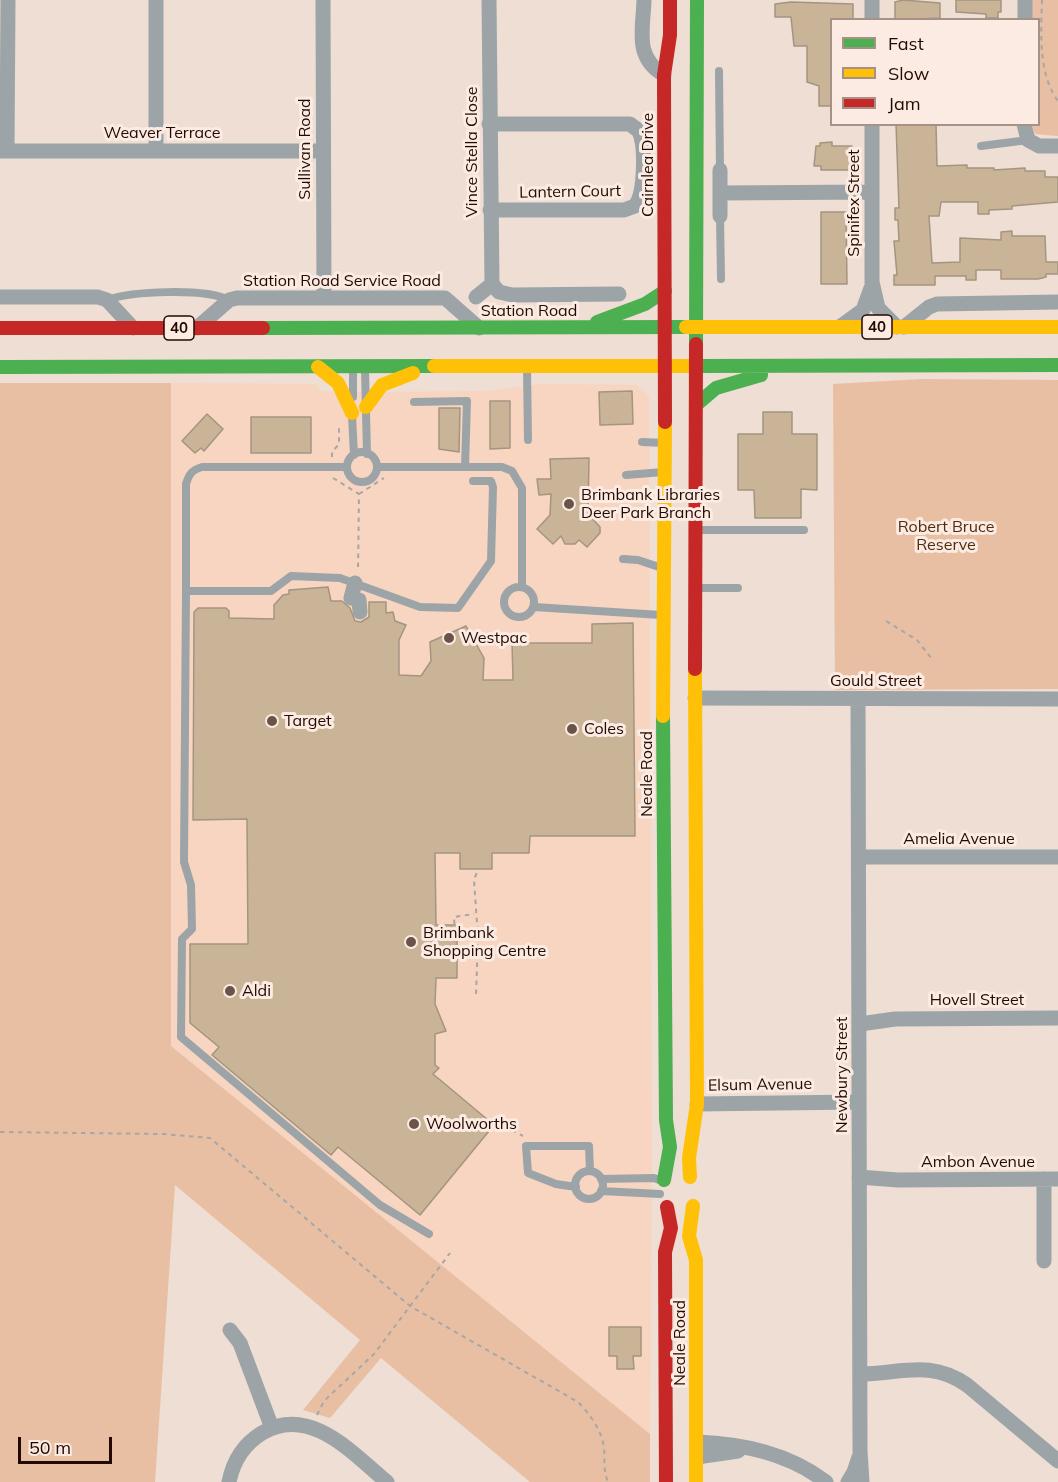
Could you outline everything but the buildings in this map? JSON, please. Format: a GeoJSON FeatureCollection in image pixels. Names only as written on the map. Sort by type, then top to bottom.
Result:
{"type":"FeatureCollection","features":[{"type":"Feature","properties":{"kind":"street"},"geometry":{"type":"LineString","coordinates":[[4,151],[8,0]]}},
{"type":"Feature","properties":{"kind":"street"},"geometry":{"type":"LineString","coordinates":[[156,0],[156,151]]}},
{"type":"Feature","properties":{"kind":"street","name":"Sullivan Road"},"geometry":{"type":"LineString","coordinates":[[323,0],[324,297]]}},
{"type":"Feature","properties":{"kind":"street","name":"Vince Stella Close"},"geometry":{"type":"LineString","coordinates":[[489,0],[492,284]]}},
{"type":"Feature","properties":{"kind":"street"},"geometry":{"type":"LineString","coordinates":[[645,0],[642,43],[644,57],[650,66],[664,75]]}},
{"type":"Feature","properties":{"kind":"street","name":"Cairnlea Drive"},"geometry":{"type":"LineString","coordinates":[[664,366],[664,75],[670,0]]}},
{"type":"Feature","properties":{"kind":"street"},"geometry":{"type":"LineString","coordinates":[[697,0],[697,329]]}},
{"type":"Feature","properties":{"kind":"street"},"geometry":{"type":"LineString","coordinates":[[872,0],[872,18]]}},
{"type":"Feature","properties":{"kind":"street"},"geometry":{"type":"LineString","coordinates":[[1025,0],[1025,18]]}},
{"type":"Feature","properties":{"kind":"street","name":"Lantern Court"},"geometry":{"type":"LineString","coordinates":[[489,124],[630,124],[639,131],[642,143],[642,190],[636,206],[624,210],[490,210]]}},
{"type":"Feature","properties":{"kind":"street","name":"Spinifex Street"},"geometry":{"type":"LineString","coordinates":[[872,126],[872,282],[878,308],[900,327]]}},
{"type":"Feature","properties":{"kind":"street"},"geometry":{"type":"LineString","coordinates":[[1024,126],[1028,140],[1039,146],[1058,146]]}},
{"type":"Feature","properties":{"kind":"street","name":"Weaver Terrace"},"geometry":{"type":"LineString","coordinates":[[4,151],[323,151]]}},
{"type":"Feature","properties":{"kind":"street"},"geometry":{"type":"LineString","coordinates":[[720,170],[720,216]]}},
{"type":"Feature","properties":{"kind":"street"},"geometry":{"type":"LineString","coordinates":[[720,193],[872,192]]}},
{"type":"Feature","properties":{"kind":"street","name":"Spinifex Street"},"geometry":{"type":"LineString","coordinates":[[839,327],[863,310],[872,282]]}},
{"type":"Feature","properties":{"kind":"street"},"geometry":{"type":"LineString","coordinates":[[476,297],[492,284],[499,292],[512,295],[619,294]]}},
{"type":"Feature","properties":{"kind":"street"},"geometry":{"type":"LineString","coordinates":[[572,327],[627,312],[665,291]]}},
{"type":"Feature","properties":{"kind":"street","name":"Station Road Service Road"},"geometry":{"type":"LineString","coordinates":[[0,297],[99,297],[107,300]]}},
{"type":"Feature","properties":{"kind":"street","name":"Station Road Service Road"},"geometry":{"type":"LineString","coordinates":[[197,328],[229,300],[324,297],[445,298],[480,328]]}},
{"type":"Feature","properties":{"kind":"street"},"geometry":{"type":"LineString","coordinates":[[107,300],[133,328]]}},
{"type":"Feature","properties":{"kind":"street"},"geometry":{"type":"LineString","coordinates":[[900,327],[937,304],[1058,302]]}},
{"type":"Feature","properties":{"kind":"street","name":"Station Road"},"geometry":{"type":"LineString","coordinates":[[0,328],[197,328],[359,340],[480,328],[1058,327]]}},
{"type":"Feature","properties":{"kind":"street","name":"Neale Road"},"geometry":{"type":"LineString","coordinates":[[690,1177],[688,1152],[697,1120],[697,1104],[680,870],[678,615],[695,588],[697,329]]}},
{"type":"Feature","properties":{"kind":"street"},"geometry":{"type":"LineString","coordinates":[[359,340],[359,367]]}},
{"type":"Feature","properties":{"kind":"street"},"geometry":{"type":"LineString","coordinates":[[0,367],[429,368],[1058,365]]}},
{"type":"Feature","properties":{"kind":"street","name":"Neale Road"},"geometry":{"type":"LineString","coordinates":[[663,1185],[670,1147],[666,1120],[680,870],[694,698],[678,615],[663,569],[664,366]]}},
{"type":"Feature","properties":{"kind":"street"},"geometry":{"type":"LineString","coordinates":[[696,405],[716,388],[725,384],[800,366]]}},
{"type":"Feature","properties":{"kind":"street"},"geometry":{"type":"LineString","coordinates":[[318,367],[338,383],[352,413]]}},
{"type":"Feature","properties":{"kind":"street"},"geometry":{"type":"LineString","coordinates":[[366,407],[382,385],[429,368]]}},
{"type":"Feature","properties":{"kind":"street"},"geometry":{"type":"LineString","coordinates":[[355,583],[351,598],[359,600],[360,612]]}},
{"type":"Feature","properties":{"kind":"street","name":"Gould Street"},"geometry":{"type":"LineString","coordinates":[[694,698],[1058,699]]}},
{"type":"Feature","properties":{"kind":"street","name":"Newbury Street"},"geometry":{"type":"LineString","coordinates":[[858,699],[860,1451],[862,1482]]}},
{"type":"Feature","properties":{"kind":"street","name":"Amelia Avenue"},"geometry":{"type":"LineString","coordinates":[[860,857],[1058,857]]}},
{"type":"Feature","properties":{"kind":"street","name":"Hovell Street"},"geometry":{"type":"LineString","coordinates":[[860,1018],[1058,1018]]}},
{"type":"Feature","properties":{"kind":"street","name":"Elsum Avenue"},"geometry":{"type":"LineString","coordinates":[[697,1104],[859,1102]]}},
{"type":"Feature","properties":{"kind":"street"},"geometry":{"type":"LineString","coordinates":[[676,1173],[690,1177],[698,1191],[693,1206],[682,1211],[667,1207],[663,1185],[676,1173]]}},
{"type":"Feature","properties":{"kind":"street"},"geometry":{"type":"LineString","coordinates":[[1044,1261],[1051,1179]]}},
{"type":"Feature","properties":{"kind":"street","name":"Ambon Avenue"},"geometry":{"type":"LineString","coordinates":[[859,1180],[1051,1179]]}},
{"type":"Feature","properties":{"kind":"street","name":"Neale Road"},"geometry":{"type":"LineString","coordinates":[[666,1482],[681,1449],[697,1292],[695,1251],[689,1236],[693,1206]]}},
{"type":"Feature","properties":{"kind":"street","name":"Neale Road"},"geometry":{"type":"LineString","coordinates":[[667,1207],[671,1221],[665,1252],[681,1449],[696,1482]]}},
{"type":"Feature","properties":{"kind":"street"},"geometry":{"type":"LineString","coordinates":[[675,1385],[688,1368],[697,1292]]}},
{"type":"Feature","properties":{"kind":"street"},"geometry":{"type":"LineString","coordinates":[[230,1330],[240,1343],[272,1428]]}},
{"type":"Feature","properties":{"kind":"street"},"geometry":{"type":"LineString","coordinates":[[860,1370],[930,1369],[960,1380],[1058,1461]]}},
{"type":"Feature","properties":{"kind":"street"},"geometry":{"type":"LineString","coordinates":[[229,1482],[242,1451],[256,1436],[272,1428],[293,1424],[320,1430],[337,1440],[387,1482]]}},
{"type":"Feature","properties":{"kind":"street"},"geometry":{"type":"LineString","coordinates":[[681,1449],[747,1449],[784,1457],[825,1482]]}},
{"type":"Feature","properties":{"kind":"street","name":"Newbury Street"},"geometry":{"type":"LineString","coordinates":[[848,1482],[854,1472],[860,1451]]}},
{"type":"Feature","properties":{"kind":"lane"},"geometry":{"type":"LineString","coordinates":[[719,71],[720,170]]}},
{"type":"Feature","properties":{"kind":"lane"},"geometry":{"type":"LineString","coordinates":[[981,146],[1028,140]]}},
{"type":"Feature","properties":{"kind":"lane"},"geometry":{"type":"LineString","coordinates":[[720,216],[721,279]]}},
{"type":"Feature","properties":{"kind":"lane","name":"Station Road Service Road"},"geometry":{"type":"LineString","coordinates":[[107,300],[129,294],[210,294],[229,300]]}},
{"type":"Feature","properties":{"kind":"lane"},"geometry":{"type":"LineString","coordinates":[[359,367],[366,407],[367,454]]}},
{"type":"Feature","properties":{"kind":"lane"},"geometry":{"type":"LineString","coordinates":[[347,467],[354,455],[352,413],[359,367]]}},
{"type":"Feature","properties":{"kind":"lane"},"geometry":{"type":"LineString","coordinates":[[527,367],[528,440]]}},
{"type":"Feature","properties":{"kind":"lane"},"geometry":{"type":"LineString","coordinates":[[414,402],[467,401],[465,467]]}},
{"type":"Feature","properties":{"kind":"lane"},"geometry":{"type":"LineString","coordinates":[[642,442],[665,443]]}},
{"type":"Feature","properties":{"kind":"lane"},"geometry":{"type":"LineString","coordinates":[[347,467],[353,479],[362,482],[374,476],[377,467],[374,459],[367,454],[354,455]]}},
{"type":"Feature","properties":{"kind":"lane"},"geometry":{"type":"LineString","coordinates":[[347,467],[202,467],[188,475],[186,484],[184,862],[191,885],[192,929],[182,939],[181,1037],[380,1205],[429,1234]]}},
{"type":"Feature","properties":{"kind":"lane"},"geometry":{"type":"LineString","coordinates":[[377,467],[502,467],[512,471],[519,481],[522,496],[522,587]]}},
{"type":"Feature","properties":{"kind":"lane"},"geometry":{"type":"LineString","coordinates":[[626,475],[664,471]]}},
{"type":"Feature","properties":{"kind":"lane"},"geometry":{"type":"LineString","coordinates":[[186,591],[272,591],[291,576],[340,578],[420,608],[458,608],[491,561],[493,487],[491,481],[473,481]]}},
{"type":"Feature","properties":{"kind":"lane"},"geometry":{"type":"LineString","coordinates":[[695,530],[804,530]]}},
{"type":"Feature","properties":{"kind":"lane"},"geometry":{"type":"LineString","coordinates":[[623,560],[638,560],[663,569]]}},
{"type":"Feature","properties":{"kind":"lane"},"geometry":{"type":"LineString","coordinates":[[522,587],[534,597],[534,607],[524,617],[514,617],[506,610],[506,596],[512,589],[522,587]]}},
{"type":"Feature","properties":{"kind":"lane"},"geometry":{"type":"LineString","coordinates":[[695,588],[738,588]]}},
{"type":"Feature","properties":{"kind":"lane"},"geometry":{"type":"LineString","coordinates":[[534,607],[678,615]]}},
{"type":"Feature","properties":{"kind":"lane"},"geometry":{"type":"LineString","coordinates":[[576,1187],[550,1182],[528,1173],[526,1146],[589,1146],[590,1171]]}},
{"type":"Feature","properties":{"kind":"lane"},"geometry":{"type":"LineString","coordinates":[[590,1171],[602,1179],[654,1178],[663,1185]]}},
{"type":"Feature","properties":{"kind":"lane"},"geometry":{"type":"LineString","coordinates":[[590,1171],[579,1175],[576,1187],[579,1194],[587,1198],[595,1197],[601,1191],[663,1185]]}},
{"type":"Feature","properties":{"kind":"lane"},"geometry":{"type":"LineString","coordinates":[[601,1191],[602,1179]]}},
{"type":"Feature","properties":{"kind":"path"},"geometry":{"type":"LineString","coordinates":[[1042,0],[1043,55],[1049,86],[1058,101]]}},
{"type":"Feature","properties":{"kind":"path"},"geometry":{"type":"LineString","coordinates":[[359,494],[383,478],[392,478]]}},
{"type":"Feature","properties":{"kind":"path"},"geometry":{"type":"LineString","coordinates":[[886,621],[917,640],[932,659]]}},
{"type":"Feature","properties":{"kind":"path"},"geometry":{"type":"LineString","coordinates":[[476,994],[478,946],[474,914],[474,880],[477,872]]}},
{"type":"Feature","properties":{"kind":"path"},"geometry":{"type":"LineString","coordinates":[[447,952],[456,951],[454,917],[474,914]]}},
{"type":"Feature","properties":{"kind":"path"},"geometry":{"type":"LineString","coordinates":[[0,1132],[163,1134],[210,1138],[410,1306],[578,1402],[591,1417],[603,1443],[604,1467],[608,1482]]}},
{"type":"Feature","properties":{"kind":"path"},"geometry":{"type":"LineString","coordinates":[[317,1415],[324,1401],[368,1360],[450,1253]]}},
{"type":"Feature","properties":{"kind":"shaded area","name":"Brimbank Shopping Centre"},"geometry":{"type":"Polygon","coordinates":[[[171,383],[316,384],[321,391],[376,392],[484,391],[544,384],[637,385],[649,396],[652,1161],[650,1434],[171,1046],[171,383]]]}},
{"type":"Feature","properties":{"kind":"green space"},"geometry":{"type":"Polygon","coordinates":[[[1032,0],[1058,0],[1058,136],[1035,134],[1032,126],[1040,126],[1040,18],[1031,18],[1032,0]]]}},
{"type":"Feature","properties":{"kind":"green space","name":"Robert Bruce Reserve"},"geometry":{"type":"Polygon","coordinates":[[[923,379],[1058,380],[1058,689],[835,690],[833,384],[923,379]]]}},
{"type":"Feature","properties":{"kind":"green space"},"geometry":{"type":"Polygon","coordinates":[[[0,383],[171,383],[171,1046],[650,1434],[650,1482],[530,1482],[381,1358],[330,1418],[303,1410],[360,1340],[175,1185],[155,1482],[0,1482],[0,383]]]}},
{"type":"Feature","properties":{"kind":"traffic: fast"},"geometry":{"type":"LineString","coordinates":[[696,344],[697,0]]}},
{"type":"Feature","properties":{"kind":"traffic: fast"},"geometry":{"type":"LineString","coordinates":[[597,322],[645,304],[665,291]]}},
{"type":"Feature","properties":{"kind":"traffic: fast"},"geometry":{"type":"LineString","coordinates":[[263,328],[686,327]]}},
{"type":"Feature","properties":{"kind":"traffic: fast"},"geometry":{"type":"LineString","coordinates":[[696,366],[1058,365]]}},
{"type":"Feature","properties":{"kind":"traffic: fast"},"geometry":{"type":"LineString","coordinates":[[0,367],[434,366]]}},
{"type":"Feature","properties":{"kind":"traffic: fast"},"geometry":{"type":"LineString","coordinates":[[696,405],[716,388],[761,375]]}},
{"type":"Feature","properties":{"kind":"traffic: fast"},"geometry":{"type":"LineString","coordinates":[[663,716],[666,1120],[670,1147],[664,1180]]}},
{"type":"Feature","properties":{"kind":"traffic: slow"},"geometry":{"type":"LineString","coordinates":[[686,327],[1058,327]]}},
{"type":"Feature","properties":{"kind":"traffic: slow"},"geometry":{"type":"LineString","coordinates":[[434,366],[696,366]]}},
{"type":"Feature","properties":{"kind":"traffic: slow"},"geometry":{"type":"LineString","coordinates":[[318,367],[338,383],[352,413]]}},
{"type":"Feature","properties":{"kind":"traffic: slow"},"geometry":{"type":"LineString","coordinates":[[366,407],[382,385],[413,373]]}},
{"type":"Feature","properties":{"kind":"traffic: slow"},"geometry":{"type":"LineString","coordinates":[[663,716],[665,422]]}},
{"type":"Feature","properties":{"kind":"traffic: slow"},"geometry":{"type":"LineString","coordinates":[[690,1177],[689,1158],[697,1104],[695,669]]}},
{"type":"Feature","properties":{"kind":"traffic: slow"},"geometry":{"type":"LineString","coordinates":[[693,1206],[689,1236],[696,1260],[696,1482]]}},
{"type":"Feature","properties":{"kind":"traffic: jam"},"geometry":{"type":"LineString","coordinates":[[665,422],[664,75],[670,35],[670,0]]}},
{"type":"Feature","properties":{"kind":"traffic: jam"},"geometry":{"type":"LineString","coordinates":[[0,328],[263,328]]}},
{"type":"Feature","properties":{"kind":"traffic: jam"},"geometry":{"type":"LineString","coordinates":[[695,669],[696,344]]}},
{"type":"Feature","properties":{"kind":"traffic: jam"},"geometry":{"type":"LineString","coordinates":[[666,1482],[665,1252],[671,1228],[667,1207]]}},
{"type":"Feature","properties":{"kind":"place","name":"Brimbank Libraries Deer Park Branch"},"geometry":{"type":"Point","coordinates":[569,504]}},
{"type":"Feature","properties":{"kind":"place","name":"Westpac"},"geometry":{"type":"Point","coordinates":[449,638]}},
{"type":"Feature","properties":{"kind":"place","name":"Target"},"geometry":{"type":"Point","coordinates":[272,721]}},
{"type":"Feature","properties":{"kind":"place","name":"Coles"},"geometry":{"type":"Point","coordinates":[572,729]}},
{"type":"Feature","properties":{"kind":"place","name":"Brimbank Shopping Centre"},"geometry":{"type":"Point","coordinates":[411,942]}},
{"type":"Feature","properties":{"kind":"place","name":"Aldi"},"geometry":{"type":"Point","coordinates":[230,991]}},
{"type":"Feature","properties":{"kind":"place","name":"Woolworths"},"geometry":{"type":"Point","coordinates":[414,1124]}}]}
